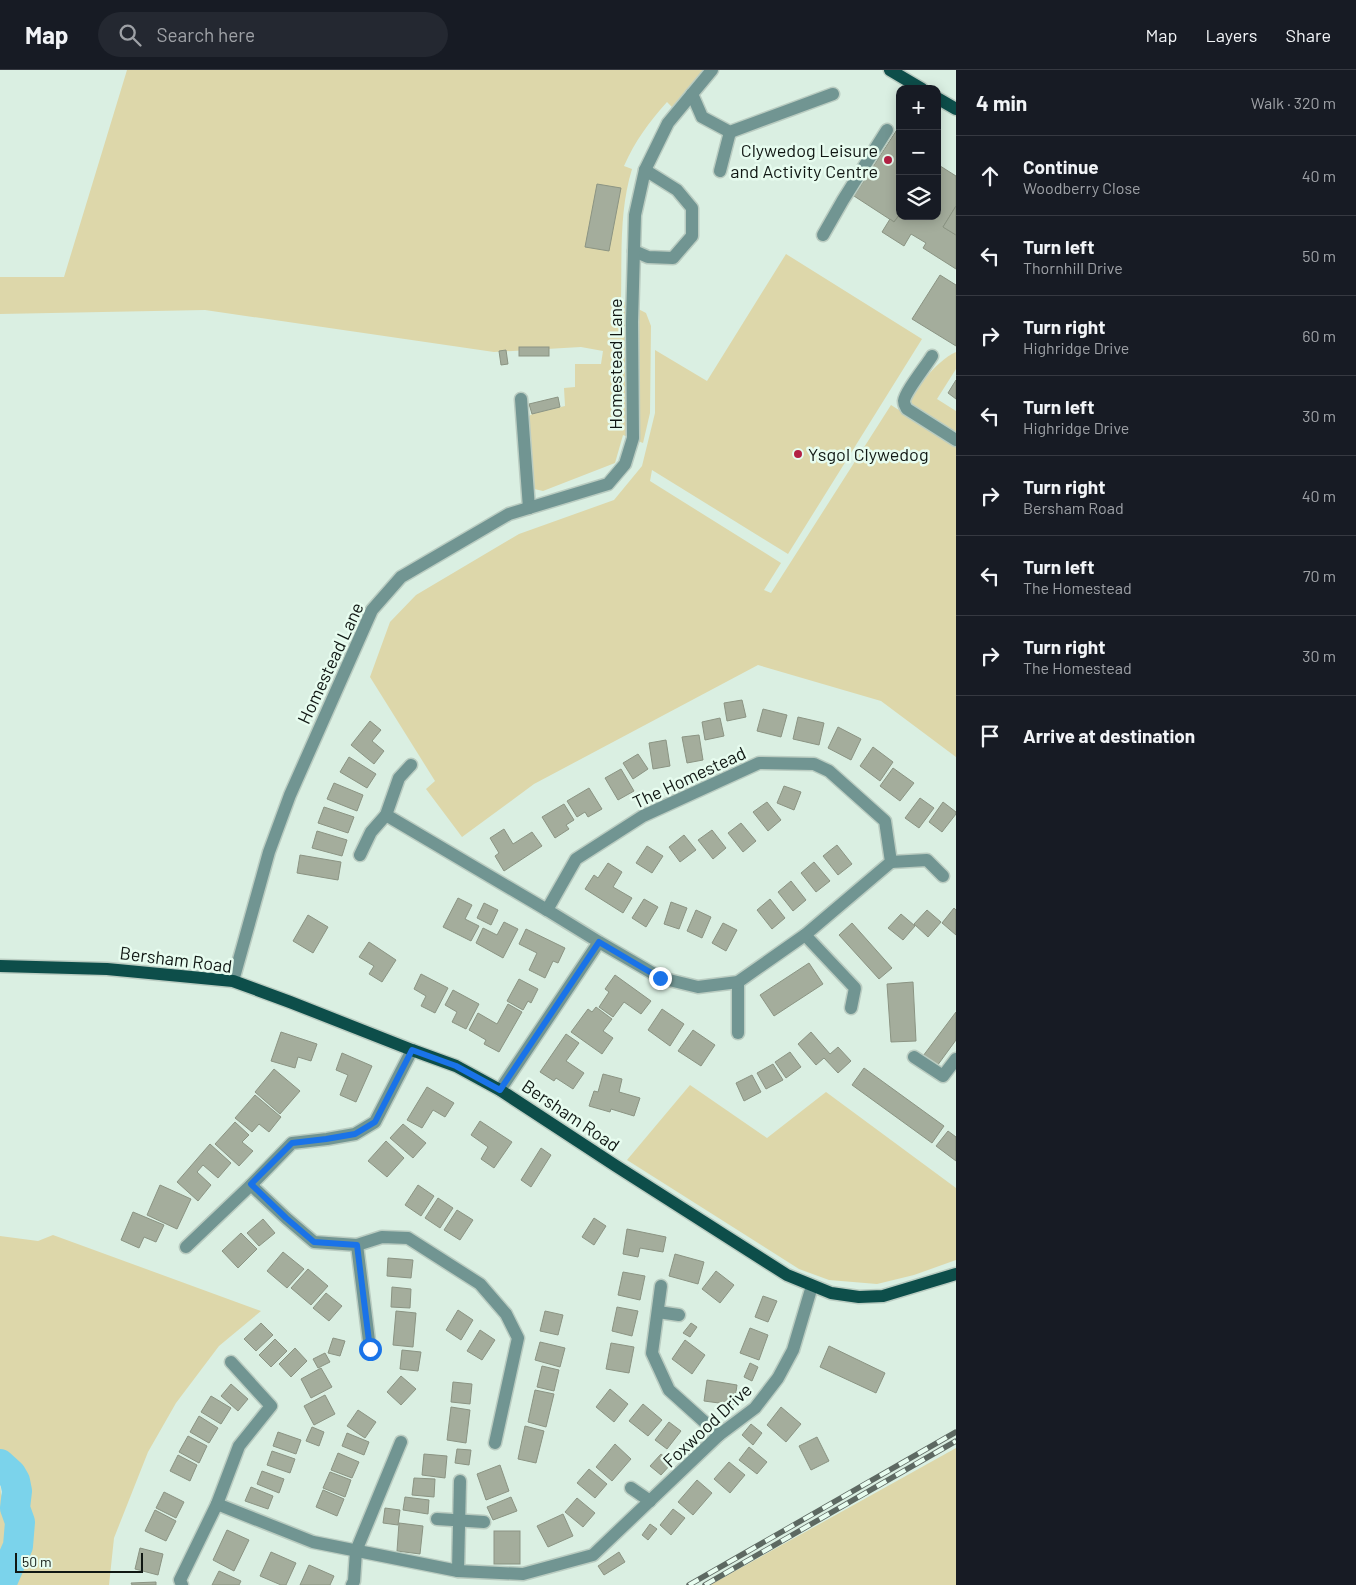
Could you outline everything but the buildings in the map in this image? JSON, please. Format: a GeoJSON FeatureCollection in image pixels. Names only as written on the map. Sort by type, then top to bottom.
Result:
{"type":"FeatureCollection","features":[{"type":"Feature","properties":{"kind":"main road"},"geometry":{"type":"LineString","coordinates":[[890,70],[915,85]]}},
{"type":"Feature","properties":{"kind":"main road"},"geometry":{"type":"LineString","coordinates":[[941,100],[956,108]]}},
{"type":"Feature","properties":{"kind":"main road","name":"Bersham Road"},"geometry":{"type":"LineString","coordinates":[[0,966],[107,969],[233,981],[456,1066],[500,1090],[787,1275],[812,1286],[830,1293],[859,1297],[883,1296],[956,1274]]}},
{"type":"Feature","properties":{"kind":"street","name":"Homestead Lane"},"geometry":{"type":"LineString","coordinates":[[233,981],[269,852],[290,795],[372,610],[401,577],[509,514],[608,484],[625,464],[633,438],[632,322],[634,251],[636,215],[645,170],[668,123],[712,70]]}},
{"type":"Feature","properties":{"kind":"street"},"geometry":{"type":"LineString","coordinates":[[692,94],[702,117],[730,132],[833,94]]}},
{"type":"Feature","properties":{"kind":"street"},"geometry":{"type":"LineString","coordinates":[[824,235],[843,200],[887,130]]}},
{"type":"Feature","properties":{"kind":"street"},"geometry":{"type":"LineString","coordinates":[[720,171],[730,132]]}},
{"type":"Feature","properties":{"kind":"street"},"geometry":{"type":"LineString","coordinates":[[634,251],[648,257],[673,258],[692,236],[692,208],[678,190],[645,170]]}},
{"type":"Feature","properties":{"kind":"street"},"geometry":{"type":"LineString","coordinates":[[932,356],[907,394],[904,401],[905,405],[956,440]]}},
{"type":"Feature","properties":{"kind":"street"},"geometry":{"type":"LineString","coordinates":[[521,399],[529,508]]}},
{"type":"Feature","properties":{"kind":"street","name":"The Homestead"},"geometry":{"type":"LineString","coordinates":[[547,910],[576,858],[643,816],[759,763],[814,764],[829,771],[885,821],[891,862]]}},
{"type":"Feature","properties":{"kind":"street"},"geometry":{"type":"LineString","coordinates":[[360,855],[371,832],[386,815],[399,778],[412,765]]}},
{"type":"Feature","properties":{"kind":"street"},"geometry":{"type":"LineString","coordinates":[[386,815],[660,978],[698,987],[738,982],[804,935],[891,862],[927,860],[943,876]]}},
{"type":"Feature","properties":{"kind":"street"},"geometry":{"type":"LineString","coordinates":[[804,935],[855,988],[851,1008]]}},
{"type":"Feature","properties":{"kind":"street"},"geometry":{"type":"LineString","coordinates":[[500,1090],[599,942]]}},
{"type":"Feature","properties":{"kind":"street"},"geometry":{"type":"LineString","coordinates":[[738,982],[738,1033]]}},
{"type":"Feature","properties":{"kind":"street"},"geometry":{"type":"LineString","coordinates":[[186,1247],[292,1143],[355,1134],[375,1122],[412,1050]]}},
{"type":"Feature","properties":{"kind":"street"},"geometry":{"type":"LineString","coordinates":[[914,1057],[943,1076],[956,1059]]}},
{"type":"Feature","properties":{"kind":"street"},"geometry":{"type":"LineString","coordinates":[[251,1184],[314,1242],[357,1245],[382,1237],[408,1238],[480,1284],[506,1314],[518,1338],[495,1443]]}},
{"type":"Feature","properties":{"kind":"street"},"geometry":{"type":"LineString","coordinates":[[357,1245],[370,1349]]}},
{"type":"Feature","properties":{"kind":"street"},"geometry":{"type":"LineString","coordinates":[[661,1286],[652,1353],[669,1390],[718,1435]]}},
{"type":"Feature","properties":{"kind":"street","name":"Foxwood Drive"},"geometry":{"type":"LineString","coordinates":[[217,1504],[313,1542],[458,1571],[523,1574],[594,1555],[718,1435],[755,1408],[778,1378],[793,1350],[812,1286]]}},
{"type":"Feature","properties":{"kind":"street"},"geometry":{"type":"LineString","coordinates":[[658,1312],[680,1315]]}},
{"type":"Feature","properties":{"kind":"street"},"geometry":{"type":"LineString","coordinates":[[182,1585],[180,1580],[217,1504],[239,1446],[271,1406],[231,1362]]}},
{"type":"Feature","properties":{"kind":"street"},"geometry":{"type":"LineString","coordinates":[[352,1585],[354,1581],[356,1551],[401,1442]]}},
{"type":"Feature","properties":{"kind":"street"},"geometry":{"type":"LineString","coordinates":[[458,1571],[460,1481]]}},
{"type":"Feature","properties":{"kind":"street"},"geometry":{"type":"LineString","coordinates":[[631,1488],[650,1501]]}},
{"type":"Feature","properties":{"kind":"street"},"geometry":{"type":"LineString","coordinates":[[437,1519],[484,1522]]}},
{"type":"Feature","properties":{"kind":"shaded area"},"geometry":{"type":"Polygon","coordinates":[[[127,70],[703,70],[672,107],[667,102],[654,117],[638,140],[624,166],[632,169],[623,218],[621,300],[646,313],[651,326],[650,413],[643,443],[623,435],[615,463],[543,491],[530,488],[525,419],[532,414],[565,406],[564,388],[575,387],[575,364],[601,364],[603,351],[581,347],[494,352],[205,310],[0,314],[0,277],[64,277],[127,70]]]}},
{"type":"Feature","properties":{"kind":"shaded area","name":"Ysgol Clywedog"},"geometry":{"type":"Polygon","coordinates":[[[786,254],[922,339],[788,554],[652,470],[650,481],[781,563],[764,590],[771,593],[891,405],[902,412],[919,386],[933,370],[956,352],[956,369],[937,399],[956,411],[956,757],[881,701],[758,665],[534,784],[462,837],[426,789],[435,781],[370,677],[390,622],[416,595],[519,534],[614,500],[642,466],[655,413],[655,350],[707,381],[786,254]]]}},
{"type":"Feature","properties":{"kind":"shaded area"},"geometry":{"type":"Polygon","coordinates":[[[690,1085],[767,1138],[826,1092],[956,1188],[956,1260],[914,1275],[877,1284],[829,1280],[799,1269],[627,1160],[690,1085]]]}},
{"type":"Feature","properties":{"kind":"shaded area"},"geometry":{"type":"Polygon","coordinates":[[[53,1235],[261,1311],[219,1346],[176,1403],[148,1452],[114,1538],[109,1585],[0,1585],[0,1485],[1,1494],[15,1524],[8,1562],[16,1556],[26,1538],[19,1508],[10,1486],[15,1474],[13,1467],[0,1456],[0,1236],[38,1241],[53,1235]]]}},
{"type":"Feature","properties":{"kind":"shaded area"},"geometry":{"type":"Polygon","coordinates":[[[956,1448],[956,1585],[710,1585],[956,1448]]]}},
{"type":"Feature","properties":{"kind":"waterway"},"geometry":{"type":"LineString","coordinates":[[0,1464],[11,1474],[15,1481],[17,1491],[15,1508],[20,1522],[18,1546],[2,1585]]}},
{"type":"Feature","properties":{"kind":"railway"},"geometry":{"type":"LineString","coordinates":[[689,1585],[956,1432]]}},
{"type":"Feature","properties":{"kind":"railway"},"geometry":{"type":"LineString","coordinates":[[705,1585],[956,1441]]}},
{"type":"Feature","properties":{"kind":"place","name":"Clywedog Leisure and Activity Centre"},"geometry":{"type":"Point","coordinates":[888,160]}},
{"type":"Feature","properties":{"kind":"place","name":"Ysgol Clywedog"},"geometry":{"type":"Point","coordinates":[798,454]}},
{"type":"Feature","properties":{"kind":"route"},"geometry":{"type":"LineString","coordinates":[[370,1349],[357,1245],[314,1242],[251,1184],[292,1143],[355,1134],[375,1122],[412,1050],[456,1066],[500,1090],[599,942],[660,978]]}}]}
